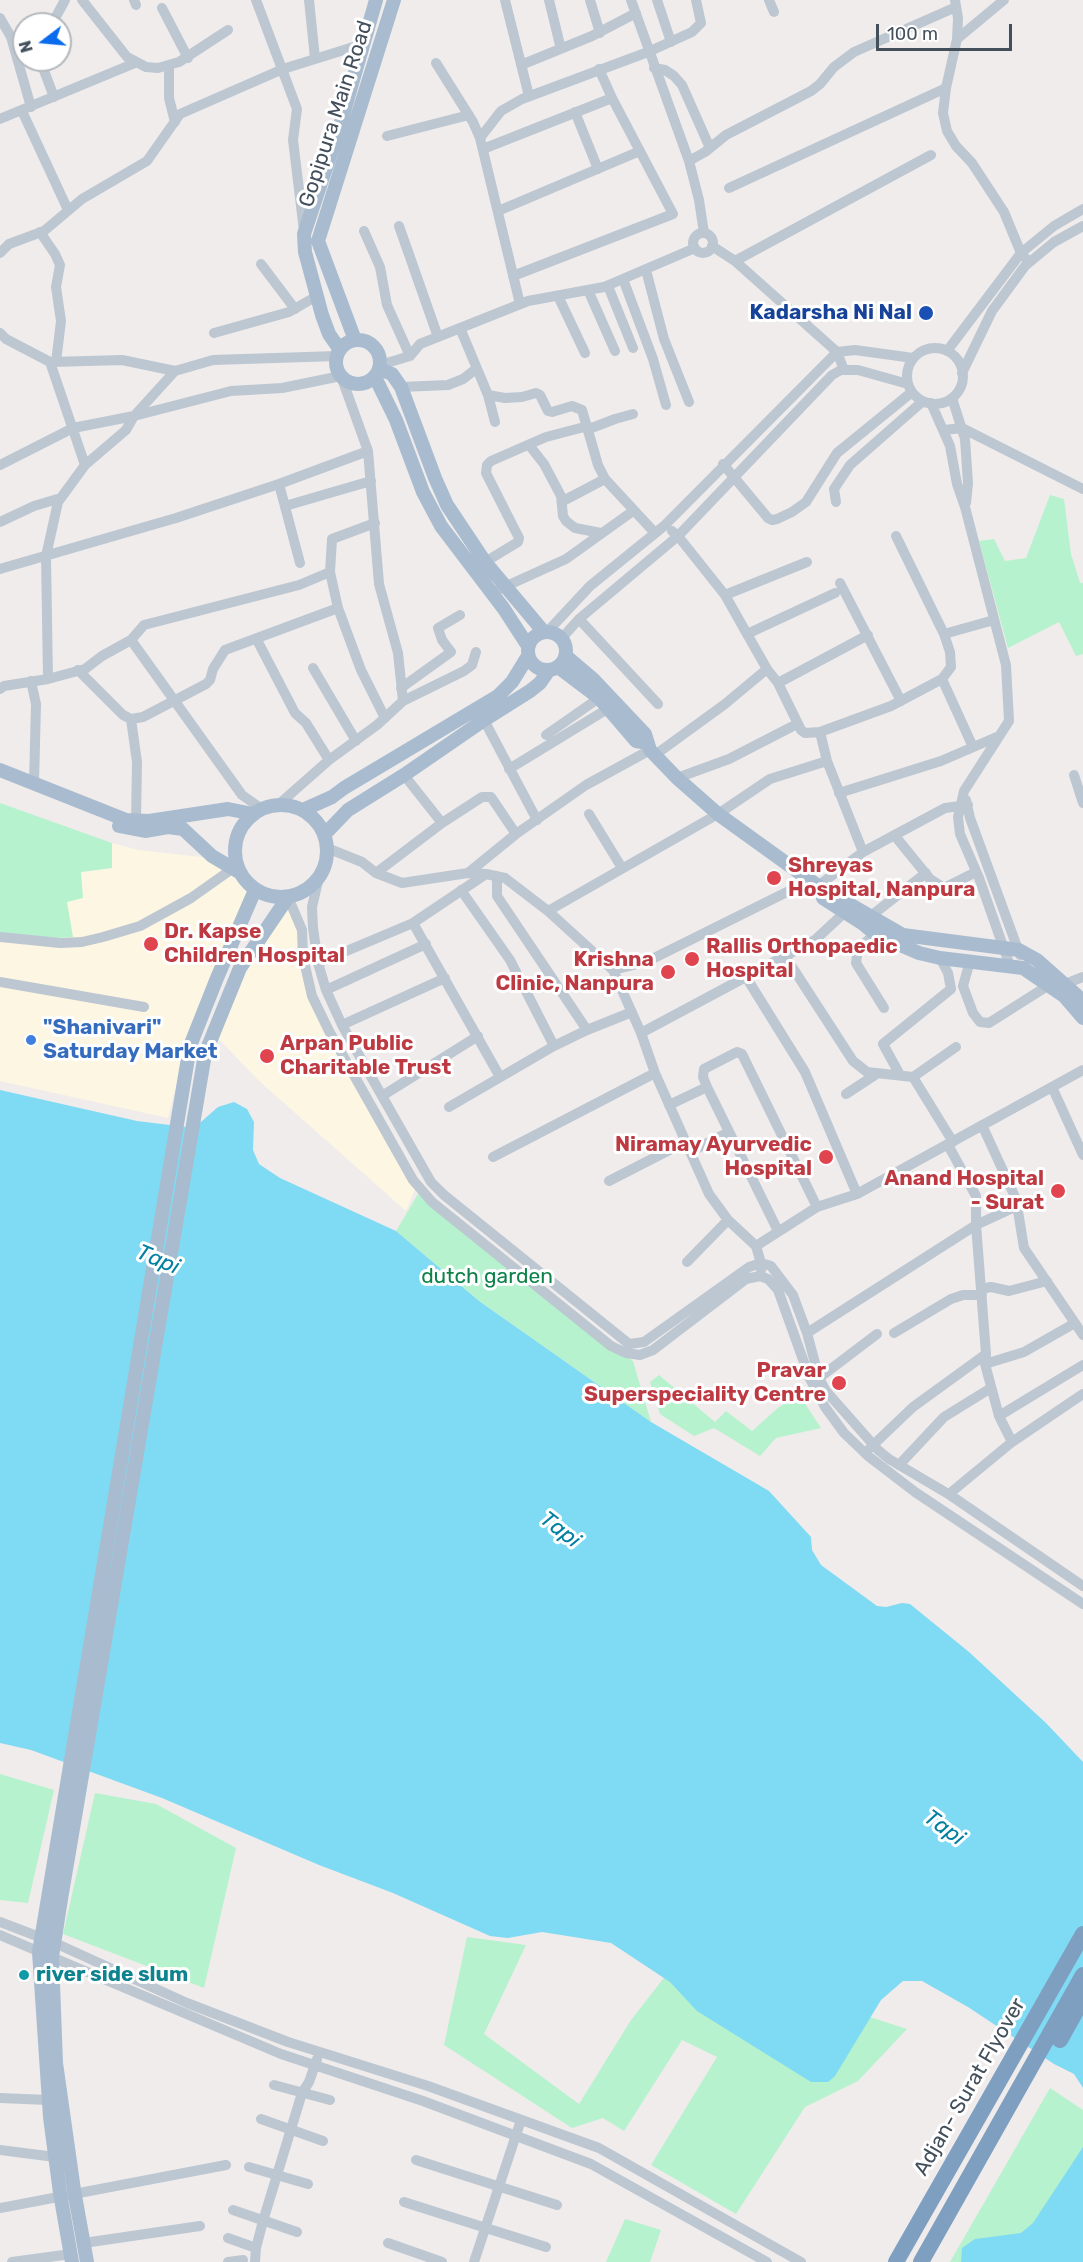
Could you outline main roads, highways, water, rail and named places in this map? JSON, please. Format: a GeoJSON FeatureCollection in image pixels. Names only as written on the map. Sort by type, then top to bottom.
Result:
{"type":"FeatureCollection","features":[{"type":"Feature","properties":{"kind":"highway","name":"Adjan- Surat Flyover"},"geometry":{"type":"LineString","coordinates":[[896,2262],[1083,1934]]}},
{"type":"Feature","properties":{"kind":"highway"},"geometry":{"type":"LineString","coordinates":[[908,2262],[1083,1952]]}},
{"type":"Feature","properties":{"kind":"highway"},"geometry":{"type":"LineString","coordinates":[[921,2262],[1083,1975]]}},
{"type":"Feature","properties":{"kind":"highway"},"geometry":{"type":"LineString","coordinates":[[933,2262],[1083,1999]]}},
{"type":"Feature","properties":{"kind":"main road","name":"Gopipura Main Road"},"geometry":{"type":"LineString","coordinates":[[338,353],[325,325],[305,252],[304,234],[339,129],[376,0]]}},
{"type":"Feature","properties":{"kind":"main road","name":"Gopipura Main Road"},"geometry":{"type":"LineString","coordinates":[[355,340],[318,241],[394,0]]}},
{"type":"Feature","properties":{"kind":"main road"},"geometry":{"type":"LineString","coordinates":[[355,340],[368,343],[374,347],[380,358],[378,370],[370,381],[351,384],[341,376],[336,363],[338,353],[344,345],[355,340]]}},
{"type":"Feature","properties":{"kind":"main road"},"geometry":{"type":"LineString","coordinates":[[378,370],[392,374],[401,387],[440,492],[485,562],[545,631]]}},
{"type":"Feature","properties":{"kind":"main road"},"geometry":{"type":"LineString","coordinates":[[378,370],[423,492],[441,526],[491,593],[539,668],[558,664],[593,680],[645,734],[651,749]]}},
{"type":"Feature","properties":{"kind":"main road"},"geometry":{"type":"LineString","coordinates":[[303,810],[332,797],[498,696],[512,682],[533,636],[545,631],[553,632],[562,638],[567,650],[558,664],[536,687],[404,776],[348,810],[326,841]]}},
{"type":"Feature","properties":{"kind":"main road"},"geometry":{"type":"LineString","coordinates":[[558,664],[604,703],[636,741],[651,749],[677,778],[718,814],[844,913],[917,938],[1012,949],[1037,960],[1068,991],[1083,1018]]}},
{"type":"Feature","properties":{"kind":"main road"},"geometry":{"type":"LineString","coordinates":[[0,770],[126,820],[149,820],[228,809],[258,811],[278,805],[291,806],[312,816],[326,841],[325,865],[312,886],[301,893],[288,897],[266,895],[255,890],[236,870],[212,856],[183,829],[168,827],[144,831],[124,828],[0,780]]}},
{"type":"Feature","properties":{"kind":"main road"},"geometry":{"type":"LineString","coordinates":[[236,870],[235,846],[238,834],[244,823],[258,811]]}},
{"type":"Feature","properties":{"kind":"main road"},"geometry":{"type":"LineString","coordinates":[[800,878],[809,877],[866,920],[875,934],[919,953],[940,958],[1017,967],[1068,991]]}},
{"type":"Feature","properties":{"kind":"main road"},"geometry":{"type":"LineString","coordinates":[[87,2262],[56,2064],[52,1957],[55,1943],[54,1898],[190,1046],[255,890]]}},
{"type":"Feature","properties":{"kind":"main road"},"geometry":{"type":"LineString","coordinates":[[71,2258],[48,2100],[40,1937],[54,1898],[205,1054],[240,968],[288,897]]}},
{"type":"Feature","properties":{"kind":"water","name":"Tapi"},"geometry":{"type":"Polygon","coordinates":[[[0,1090],[137,1121],[194,1128],[218,1107],[234,1102],[247,1109],[254,1122],[253,1150],[259,1164],[280,1178],[396,1231],[479,1301],[651,1422],[769,1491],[811,1537],[812,1550],[821,1565],[877,1606],[910,1604],[969,1652],[1046,1723],[1083,1762],[1083,2088],[1074,2074],[1054,2064],[968,2007],[922,1981],[903,1981],[881,2000],[835,2076],[828,2082],[811,2082],[697,2011],[670,1982],[611,1943],[542,1932],[508,1938],[490,1936],[393,1893],[319,1865],[162,1798],[31,1750],[0,1743],[0,1090]]]}},
{"type":"Feature","properties":{"kind":"water"},"geometry":{"type":"Polygon","coordinates":[[[1083,2147],[1083,2262],[961,2262],[962,2248],[975,2239],[1021,2233],[1033,2223],[1083,2147]]]}},
{"type":"Feature","properties":{"kind":"place","name":"Kadarsha Ni Nal"},"geometry":{"type":"Point","coordinates":[926,313]}},
{"type":"Feature","properties":{"kind":"place","name":"Shreyas Hospital, Nanpura"},"geometry":{"type":"Point","coordinates":[774,878]}},
{"type":"Feature","properties":{"kind":"place","name":"Dr. Kapse Children Hospital"},"geometry":{"type":"Point","coordinates":[151,944]}},
{"type":"Feature","properties":{"kind":"place","name":"Rallis Orthopaedic Hospital"},"geometry":{"type":"Point","coordinates":[692,959]}},
{"type":"Feature","properties":{"kind":"place","name":"Krishna Clinic, Nanpura"},"geometry":{"type":"Point","coordinates":[668,972]}},
{"type":"Feature","properties":{"kind":"place","name":"\"Shanivari\" Saturday Market"},"geometry":{"type":"Point","coordinates":[31,1040]}},
{"type":"Feature","properties":{"kind":"place","name":"Arpan Public Charitable Trust"},"geometry":{"type":"Point","coordinates":[267,1056]}},
{"type":"Feature","properties":{"kind":"place","name":"Niramay Ayurvedic Hospital"},"geometry":{"type":"Point","coordinates":[826,1157]}},
{"type":"Feature","properties":{"kind":"place","name":"Anand Hospital - Surat"},"geometry":{"type":"Point","coordinates":[1058,1191]}},
{"type":"Feature","properties":{"kind":"place","name":"Pravar Superspeciality Centre"},"geometry":{"type":"Point","coordinates":[839,1383]}},
{"type":"Feature","properties":{"kind":"place","name":"river side slum"},"geometry":{"type":"Point","coordinates":[24,1975]}},
{"type":"Feature","properties":{"kind":"park label","name":"dutch garden"},"geometry":{"type":"Point","coordinates":[487,1277]}}]}
